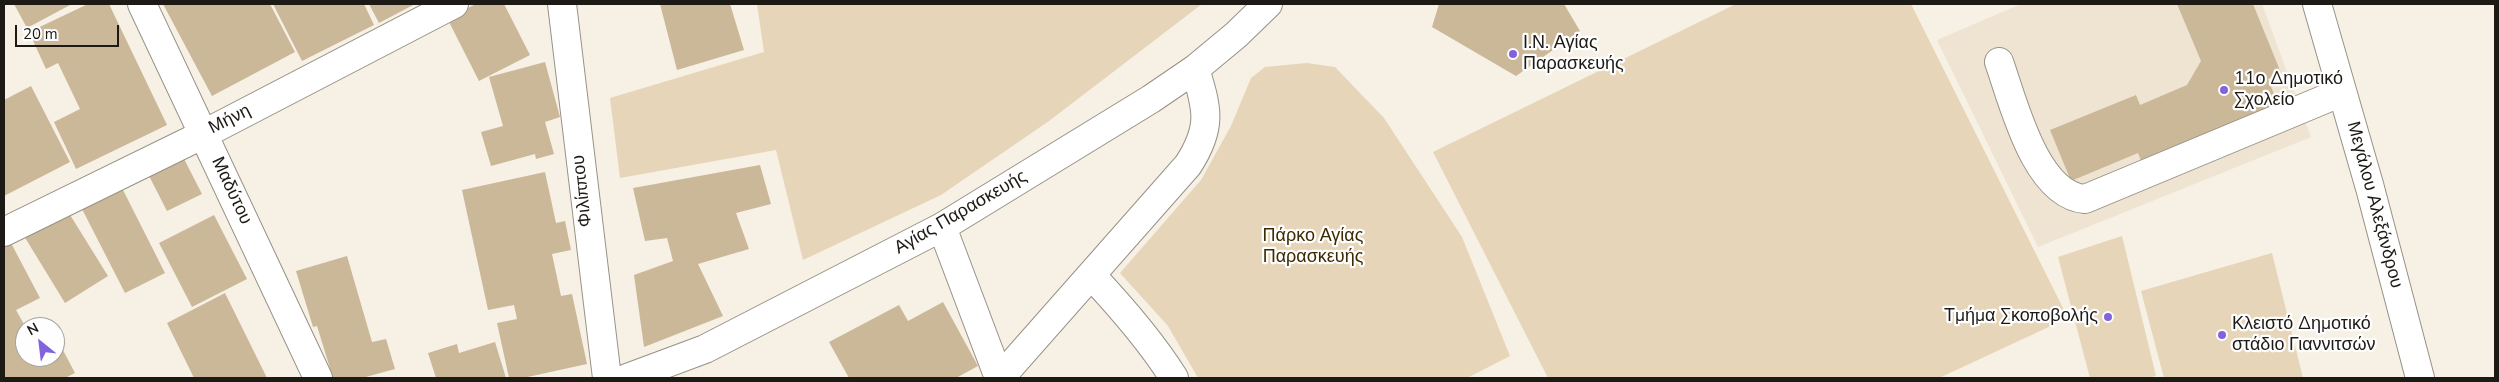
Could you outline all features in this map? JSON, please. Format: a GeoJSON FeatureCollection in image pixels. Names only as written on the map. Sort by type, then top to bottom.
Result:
{"type":"FeatureCollection","features":[{"type":"Feature","properties":{"kind":"street","name":"Μαδύτου"},"geometry":{"type":"LineString","coordinates":[[142,4],[318,378]]}},
{"type":"Feature","properties":{"kind":"street","name":"Μήνη"},"geometry":{"type":"LineString","coordinates":[[4,232],[204,134],[454,4]]}},
{"type":"Feature","properties":{"kind":"street","name":"Φιλίππου"},"geometry":{"type":"LineString","coordinates":[[562,4],[607,378]]}},
{"type":"Feature","properties":{"kind":"street","name":"Αγίας Παρασκευής"},"geometry":{"type":"LineString","coordinates":[[627,378],[705,350],[942,227],[1143,104],[1195,69],[1236,36],[1268,4]]}},
{"type":"Feature","properties":{"kind":"street","name":"Μεγάλου Αλεξάνδρου"},"geometry":{"type":"LineString","coordinates":[[2317,4],[2420,378]]}},
{"type":"Feature","properties":{"kind":"street"},"geometry":{"type":"LineString","coordinates":[[1999,62],[2032,153],[2048,177],[2064,193],[2074,198],[2085,199],[2342,92]]}},
{"type":"Feature","properties":{"kind":"street"},"geometry":{"type":"LineString","coordinates":[[942,227],[1000,378],[1188,165],[1202,143],[1206,124],[1203,94],[1195,69]]}},
{"type":"Feature","properties":{"kind":"street"},"geometry":{"type":"LineString","coordinates":[[1092,276],[1131,319],[1159,354],[1174,378]]}},
{"type":"Feature","properties":{"kind":"shaded area"},"geometry":{"type":"Polygon","coordinates":[[[2021,4],[2262,4],[2311,137],[2038,247],[1937,40],[2021,4]]]}},
{"type":"Feature","properties":{"kind":"green space"},"geometry":{"type":"Polygon","coordinates":[[[757,4],[1202,4],[1049,121],[941,195],[803,260],[776,150],[620,178],[610,98],[764,52],[757,4]]]}},
{"type":"Feature","properties":{"kind":"green space"},"geometry":{"type":"Polygon","coordinates":[[[1736,4],[1911,4],[2068,318],[1939,378],[1548,378],[1433,152],[1736,4]]]}},
{"type":"Feature","properties":{"kind":"green space","name":"Πάρκο Αγίας Παρασκευής"},"geometry":{"type":"Polygon","coordinates":[[[1307,63],[1335,67],[1384,118],[1462,237],[1510,356],[1467,378],[1198,378],[1168,326],[1120,273],[1201,180],[1231,126],[1251,78],[1265,67],[1307,63]]]}},
{"type":"Feature","properties":{"kind":"green space","name":"Τμήμα Σκοποβολής"},"geometry":{"type":"Polygon","coordinates":[[[2122,236],[2156,376],[2145,378],[2090,378],[2058,257],[2122,236]]]}},
{"type":"Feature","properties":{"kind":"green space","name":"Κλειστό Δημοτικό στάδιο Γιαννιτσών"},"geometry":{"type":"Polygon","coordinates":[[[2272,253],[2303,378],[2164,378],[2141,291],[2272,253]]]}},
{"type":"Feature","properties":{"kind":"building"},"geometry":{"type":"Polygon","coordinates":[[[14,4],[72,4],[27,28],[14,4]]]}},
{"type":"Feature","properties":{"kind":"building"},"geometry":{"type":"Polygon","coordinates":[[[88,4],[109,4],[167,125],[76,169],[54,122],[80,109],[58,63],[46,69],[29,32],[88,4]]]}},
{"type":"Feature","properties":{"kind":"building"},"geometry":{"type":"Polygon","coordinates":[[[163,4],[270,4],[295,52],[212,96],[163,4]]]}},
{"type":"Feature","properties":{"kind":"building"},"geometry":{"type":"Polygon","coordinates":[[[273,4],[364,4],[374,25],[302,61],[273,4]]]}},
{"type":"Feature","properties":{"kind":"building"},"geometry":{"type":"Polygon","coordinates":[[[369,4],[415,4],[379,23],[369,4]]]}},
{"type":"Feature","properties":{"kind":"building"},"geometry":{"type":"Polygon","coordinates":[[[476,4],[504,4],[530,55],[479,81],[447,18],[476,4]]]}},
{"type":"Feature","properties":{"kind":"building"},"geometry":{"type":"Polygon","coordinates":[[[660,4],[730,4],[744,50],[677,70],[660,4]]]}},
{"type":"Feature","properties":{"kind":"building","name":"Ι.Ν. Αγίας Παρασκευής"},"geometry":{"type":"Polygon","coordinates":[[[1439,4],[1564,4],[1580,31],[1516,76],[1432,27],[1439,4]]]}},
{"type":"Feature","properties":{"kind":"building","name":"11ο Δημοτικό Σχολείο"},"geometry":{"type":"Polygon","coordinates":[[[2177,4],[2253,4],[2281,73],[2268,79],[2279,107],[2142,163],[2138,153],[2071,181],[2050,130],[2136,95],[2140,105],[2187,85],[2201,61],[2177,4]]]}},
{"type":"Feature","properties":{"kind":"building"},"geometry":{"type":"Polygon","coordinates":[[[545,62],[560,117],[545,122],[554,154],[536,159],[535,154],[491,166],[481,132],[503,126],[489,77],[545,62]]]}},
{"type":"Feature","properties":{"kind":"building"},"geometry":{"type":"Polygon","coordinates":[[[31,86],[70,162],[4,196],[4,100],[31,86]]]}},
{"type":"Feature","properties":{"kind":"building"},"geometry":{"type":"Polygon","coordinates":[[[182,155],[202,194],[167,211],[147,172],[182,155]]]}},
{"type":"Feature","properties":{"kind":"building"},"geometry":{"type":"Polygon","coordinates":[[[760,165],[771,204],[736,213],[749,249],[698,264],[723,316],[644,347],[634,275],[673,261],[667,238],[645,241],[633,188],[760,165]]]}},
{"type":"Feature","properties":{"kind":"building"},"geometry":{"type":"Polygon","coordinates":[[[545,172],[556,223],[565,221],[571,250],[552,254],[561,296],[572,294],[587,364],[523,378],[509,378],[497,323],[517,319],[514,305],[488,310],[462,190],[545,172]]]}},
{"type":"Feature","properties":{"kind":"building"},"geometry":{"type":"Polygon","coordinates":[[[122,188],[165,273],[125,293],[82,209],[122,188]]]}},
{"type":"Feature","properties":{"kind":"building"},"geometry":{"type":"Polygon","coordinates":[[[67,210],[108,276],[65,303],[24,236],[67,210]]]}},
{"type":"Feature","properties":{"kind":"building"},"geometry":{"type":"Polygon","coordinates":[[[214,215],[247,279],[192,307],[159,243],[214,215]]]}},
{"type":"Feature","properties":{"kind":"building"},"geometry":{"type":"Polygon","coordinates":[[[11,243],[40,298],[16,310],[20,317],[15,317],[15,367],[65,367],[65,354],[75,373],[65,378],[4,378],[4,247],[11,243]]]}},
{"type":"Feature","properties":{"kind":"building"},"geometry":{"type":"Polygon","coordinates":[[[347,256],[372,342],[386,339],[395,369],[362,378],[333,378],[317,326],[313,327],[296,271],[347,256]]]}},
{"type":"Feature","properties":{"kind":"building"},"geometry":{"type":"Polygon","coordinates":[[[225,293],[267,378],[194,378],[167,323],[225,293]]]}},
{"type":"Feature","properties":{"kind":"building"},"geometry":{"type":"Polygon","coordinates":[[[943,302],[978,366],[956,378],[849,378],[829,342],[899,305],[908,321],[943,302]]]}},
{"type":"Feature","properties":{"kind":"building"},"geometry":{"type":"Polygon","coordinates":[[[495,342],[506,378],[436,378],[428,353],[457,344],[459,353],[495,342]]]}},
{"type":"Feature","properties":{"kind":"place","name":"Ι.Ν. Αγίας Παρασκευής"},"geometry":{"type":"Point","coordinates":[1513,54]}},
{"type":"Feature","properties":{"kind":"place","name":"11ο Δημοτικό Σχολείο"},"geometry":{"type":"Point","coordinates":[2224,90]}},
{"type":"Feature","properties":{"kind":"place","name":"Τμήμα Σκοποβολής"},"geometry":{"type":"Point","coordinates":[2108,317]}},
{"type":"Feature","properties":{"kind":"place","name":"Κλειστό Δημοτικό στάδιο Γιαννιτσών"},"geometry":{"type":"Point","coordinates":[2222,335]}}]}
